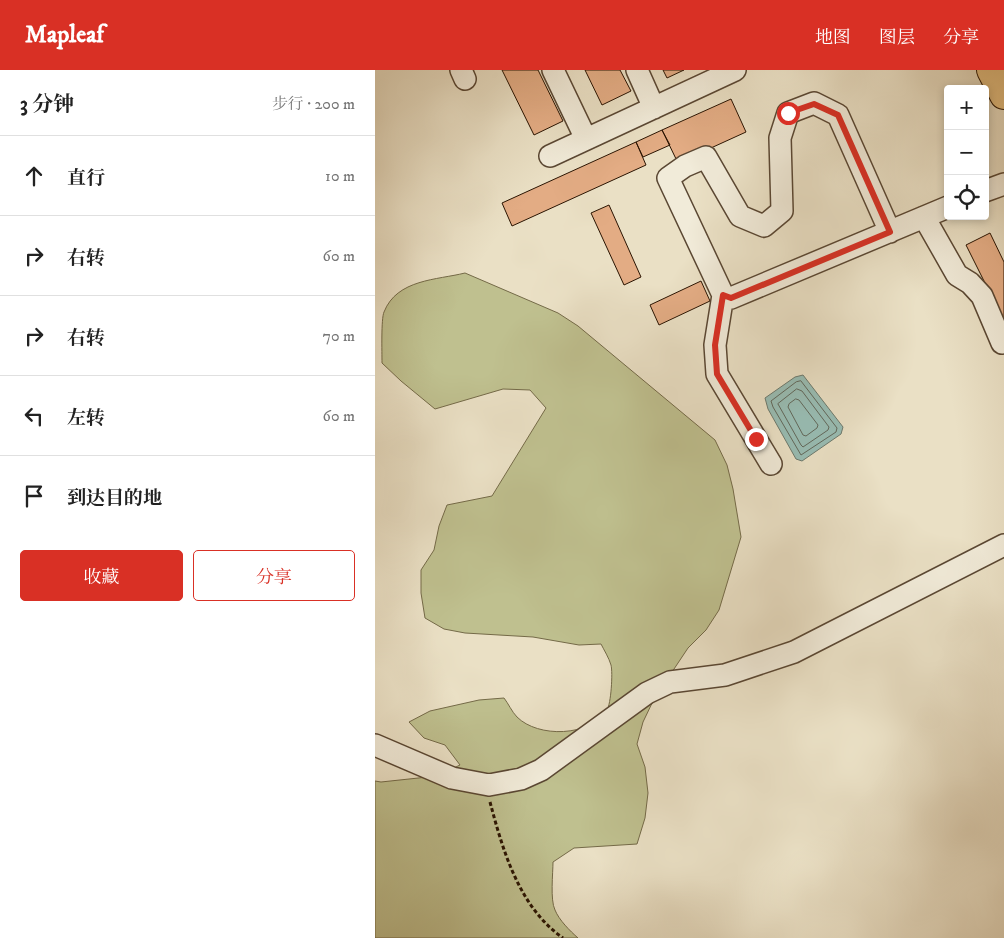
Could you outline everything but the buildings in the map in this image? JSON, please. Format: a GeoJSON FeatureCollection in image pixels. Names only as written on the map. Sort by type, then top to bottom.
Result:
{"type":"FeatureCollection","features":[{"type":"Feature","properties":{"kind":"highway"},"geometry":{"type":"LineString","coordinates":[[991,70],[1004,95]]}},
{"type":"Feature","properties":{"kind":"street"},"geometry":{"type":"LineString","coordinates":[[553,70],[586,139]]}},
{"type":"Feature","properties":{"kind":"street"},"geometry":{"type":"LineString","coordinates":[[637,70],[654,108]]}},
{"type":"Feature","properties":{"kind":"street"},"geometry":{"type":"LineString","coordinates":[[550,156],[654,108],[725,72]]}},
{"type":"Feature","properties":{"kind":"street"},"geometry":{"type":"LineString","coordinates":[[771,464],[717,374],[715,345],[723,295],[668,178],[685,166],[706,157],[740,216],[764,226],[782,211],[780,138],[788,113],[814,104],[838,115],[890,232]]}},
{"type":"Feature","properties":{"kind":"street"},"geometry":{"type":"LineString","coordinates":[[989,190],[1004,184]]}},
{"type":"Feature","properties":{"kind":"street"},"geometry":{"type":"LineString","coordinates":[[723,295],[731,298],[944,209]]}},
{"type":"Feature","properties":{"kind":"street"},"geometry":{"type":"LineString","coordinates":[[924,217],[957,275],[970,282],[981,296],[1001,343]]}},
{"type":"Feature","properties":{"kind":"street"},"geometry":{"type":"LineString","coordinates":[[375,745],[451,778],[489,785],[521,779],[541,770],[647,693],[670,682],[725,675],[794,652],[1004,545]]}},
{"type":"Feature","properties":{"kind":"path"},"geometry":{"type":"LineString","coordinates":[[486,784],[507,860],[531,904],[551,930],[563,938]]}},
{"type":"Feature","properties":{"kind":"green space"},"geometry":{"type":"Polygon","coordinates":[[[465,273],[558,313],[578,326],[715,440],[727,465],[733,489],[741,537],[719,610],[706,630],[688,648],[654,699],[643,722],[637,744],[645,767],[648,793],[645,818],[637,844],[574,848],[553,862],[553,906],[568,929],[578,938],[375,938],[375,781],[437,776],[460,765],[445,745],[424,738],[409,722],[430,711],[479,700],[504,698],[515,715],[526,724],[538,729],[563,732],[577,730],[599,719],[607,710],[611,695],[611,665],[601,644],[579,645],[533,637],[465,633],[444,629],[425,618],[421,593],[421,570],[434,550],[439,526],[447,505],[492,496],[546,408],[530,390],[503,389],[435,409],[382,363],[383,316],[390,301],[408,287],[430,280],[465,273]]]}},
{"type":"Feature","properties":{"kind":"water"},"geometry":{"type":"Polygon","coordinates":[[[803,375],[843,427],[841,434],[802,461],[796,459],[768,409],[765,398],[795,377],[803,375]]]}},
{"type":"Feature","properties":{"kind":"route"},"geometry":{"type":"LineString","coordinates":[[756,439],[717,374],[715,345],[723,295],[731,298],[890,232],[838,115],[814,104],[788,113]]}}]}
